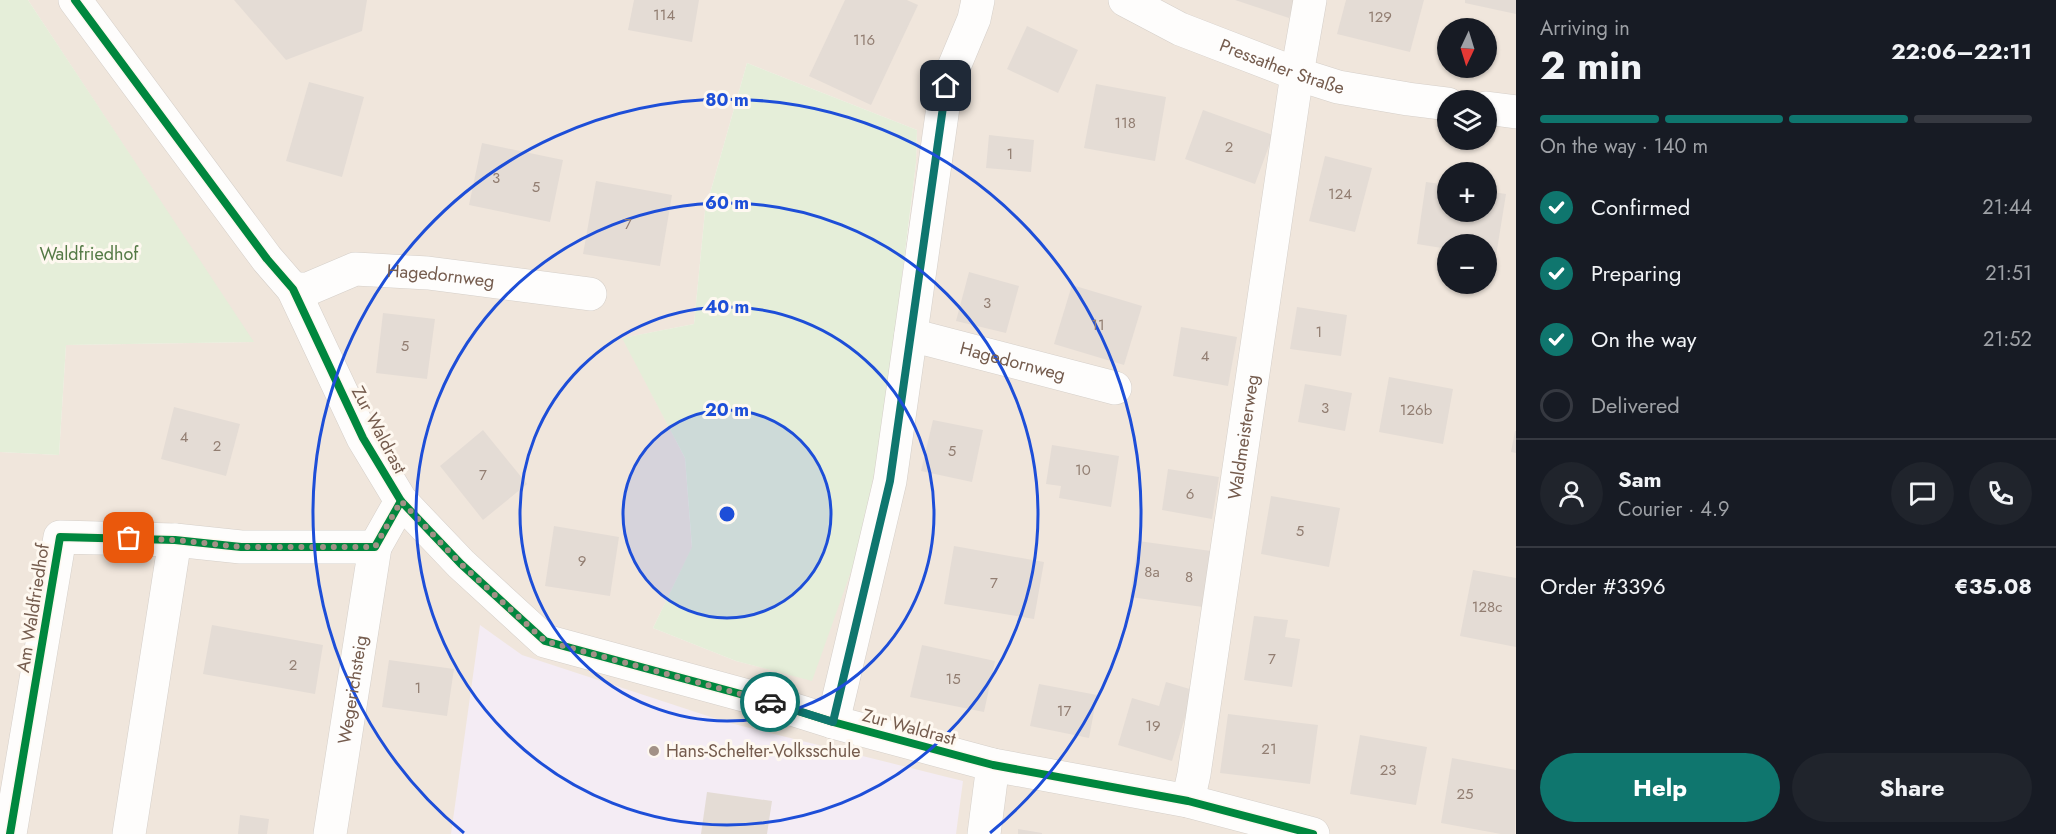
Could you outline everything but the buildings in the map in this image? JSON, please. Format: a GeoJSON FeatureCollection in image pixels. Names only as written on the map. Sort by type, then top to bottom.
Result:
{"type":"FeatureCollection","features":[{"type":"Feature","properties":{"kind":"street","name":"Zur Waldrast"},"geometry":{"type":"LineString","coordinates":[[75,0],[267,259],[293,289],[363,438],[401,501],[461,564],[545,641],[766,700],[833,722],[993,765],[1188,801],[1279,829],[1313,834]]}},
{"type":"Feature","properties":{"kind":"street"},"geometry":{"type":"LineString","coordinates":[[833,722],[890,481],[946,86],[974,19],[978,0]]}},
{"type":"Feature","properties":{"kind":"street","name":"Pressather Straße"},"geometry":{"type":"LineString","coordinates":[[1125,0],[1182,14],[1297,74],[1338,87],[1437,103]]}},
{"type":"Feature","properties":{"kind":"street","name":"Waldmeisterweg"},"geometry":{"type":"LineString","coordinates":[[1188,801],[1310,0]]}},
{"type":"Feature","properties":{"kind":"street"},"geometry":{"type":"LineString","coordinates":[[1497,109],[1516,112]]}},
{"type":"Feature","properties":{"kind":"street","name":"Hagedornweg"},"geometry":{"type":"LineString","coordinates":[[293,289],[308,289],[355,269],[428,273],[590,294]]}},
{"type":"Feature","properties":{"kind":"street","name":"Hagedornweg"},"geometry":{"type":"LineString","coordinates":[[911,335],[1115,388]]}},
{"type":"Feature","properties":{"kind":"street"},"geometry":{"type":"LineString","coordinates":[[375,547],[401,501]]}},
{"type":"Feature","properties":{"kind":"street","name":"Am Waldfriedhof"},"geometry":{"type":"LineString","coordinates":[[10,834],[60,537],[175,540],[241,547],[375,547]]}},
{"type":"Feature","properties":{"kind":"street"},"geometry":{"type":"LineString","coordinates":[[129,834],[175,540]]}},
{"type":"Feature","properties":{"kind":"street","name":"Wegerichsteig"},"geometry":{"type":"LineString","coordinates":[[330,834],[375,547]]}},
{"type":"Feature","properties":{"kind":"street"},"geometry":{"type":"LineString","coordinates":[[984,834],[993,765]]}},
{"type":"Feature","properties":{"kind":"shaded area"},"geometry":{"type":"Polygon","coordinates":[[[28,0],[1516,0],[1516,834],[0,834],[0,452],[59,455],[66,345],[253,342],[28,0]],[[747,63],[705,211],[694,324],[623,338],[685,458],[692,548],[653,628],[736,661],[812,680],[902,282],[916,163],[917,130],[747,63]]]}},
{"type":"Feature","properties":{"kind":"shaded area","name":"Hans-Schelter-Volksschule"},"geometry":{"type":"Polygon","coordinates":[[[480,625],[522,655],[726,722],[963,781],[956,834],[451,834],[480,625]]]}},
{"type":"Feature","properties":{"kind":"green space","name":"Waldfriedhof"},"geometry":{"type":"Polygon","coordinates":[[[0,0],[28,0],[254,342],[66,345],[59,455],[0,452],[0,0]]]}},
{"type":"Feature","properties":{"kind":"green space"},"geometry":{"type":"Polygon","coordinates":[[[747,63],[917,130],[916,163],[882,438],[855,560],[812,681],[736,661],[653,628],[692,547],[685,458],[622,338],[694,324],[705,211],[747,63]]]}},
{"type":"Feature","properties":{"kind":"cycle path"},"geometry":{"type":"LineString","coordinates":[[75,0],[267,259],[293,289],[363,438],[401,501],[461,564],[545,641],[993,765],[1188,801],[1313,834]]}},
{"type":"Feature","properties":{"kind":"cycle path"},"geometry":{"type":"LineString","coordinates":[[10,834],[60,537],[175,540],[241,547],[375,547],[401,501]]}},
{"type":"Feature","properties":{"kind":"way so far"},"geometry":{"type":"LineString","coordinates":[[129,538],[241,547],[375,547],[401,501],[461,564],[545,641],[770,702]]}},
{"type":"Feature","properties":{"kind":"place","name":"Hans-Schelter-Volksschule"},"geometry":{"type":"Point","coordinates":[654,751]}},
{"type":"Feature","properties":{"kind":"route"},"geometry":{"type":"LineString","coordinates":[[770,702],[833,722],[890,481],[946,86]]}}]}
